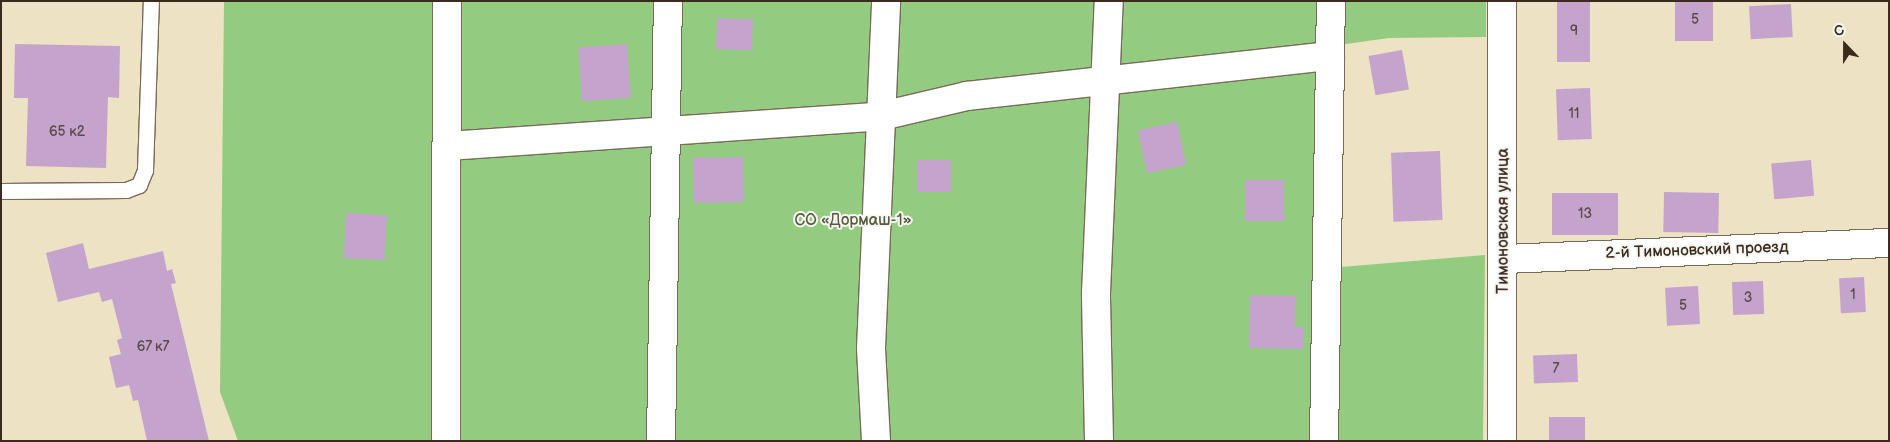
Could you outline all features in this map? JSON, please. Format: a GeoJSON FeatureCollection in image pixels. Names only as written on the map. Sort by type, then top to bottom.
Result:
{"type":"FeatureCollection","features":[{"type":"Feature","properties":{"kind":"street"},"geometry":{"type":"LineString","coordinates":[[446,441],[447,1]]}},
{"type":"Feature","properties":{"kind":"street"},"geometry":{"type":"LineString","coordinates":[[661,441],[668,1]]}},
{"type":"Feature","properties":{"kind":"street"},"geometry":{"type":"LineString","coordinates":[[876,441],[872,348],[886,1]]}},
{"type":"Feature","properties":{"kind":"street"},"geometry":{"type":"LineString","coordinates":[[1099,441],[1096,293],[1109,1]]}},
{"type":"Feature","properties":{"kind":"street"},"geometry":{"type":"LineString","coordinates":[[1324,441],[1331,1]]}},
{"type":"Feature","properties":{"kind":"street","name":"Тимоновская улица"},"geometry":{"type":"LineString","coordinates":[[1502,1],[1505,259],[1502,441]]}},
{"type":"Feature","properties":{"kind":"street"},"geometry":{"type":"LineString","coordinates":[[447,146],[882,116],[967,96],[1107,77],[1330,56]]}},
{"type":"Feature","properties":{"kind":"street","name":"2-й Тимоновский проезд"},"geometry":{"type":"LineString","coordinates":[[1505,259],[1889,243]]}},
{"type":"Feature","properties":{"kind":"lane"},"geometry":{"type":"LineString","coordinates":[[1,191],[126,190],[139,185],[145,170],[151,1],[144,1]]}},
{"type":"Feature","properties":{"kind":"green space","name":"СО «Дормаш-1»"},"geometry":{"type":"Polygon","coordinates":[[[224,1],[1486,1],[1486,37],[1389,38],[1339,45],[1341,267],[1485,255],[1483,441],[238,441],[220,392],[224,1]]]}},
{"type":"Feature","properties":{"kind":"building"},"geometry":{"type":"Polygon","coordinates":[[[1557,1],[1590,1],[1590,62],[1557,62],[1557,1]]]}},
{"type":"Feature","properties":{"kind":"building"},"geometry":{"type":"Polygon","coordinates":[[[1675,1],[1713,1],[1713,41],[1675,41],[1675,1]]]}},
{"type":"Feature","properties":{"kind":"building"},"geometry":{"type":"Polygon","coordinates":[[[1791,4],[1793,37],[1751,39],[1749,6],[1791,4]]]}},
{"type":"Feature","properties":{"kind":"building"},"geometry":{"type":"Polygon","coordinates":[[[717,18],[753,19],[752,50],[716,49],[717,18]]]}},
{"type":"Feature","properties":{"kind":"building"},"geometry":{"type":"Polygon","coordinates":[[[15,44],[120,46],[119,98],[108,97],[106,168],[26,166],[28,98],[14,98],[15,44]]]}},
{"type":"Feature","properties":{"kind":"building"},"geometry":{"type":"Polygon","coordinates":[[[627,44],[631,98],[582,101],[578,47],[627,44]]]}},
{"type":"Feature","properties":{"kind":"building"},"geometry":{"type":"Polygon","coordinates":[[[1402,50],[1409,89],[1375,95],[1369,56],[1402,50]]]}},
{"type":"Feature","properties":{"kind":"building"},"geometry":{"type":"Polygon","coordinates":[[[1590,88],[1592,139],[1558,140],[1556,89],[1590,88]]]}},
{"type":"Feature","properties":{"kind":"building"},"geometry":{"type":"Polygon","coordinates":[[[1177,122],[1186,165],[1147,173],[1138,130],[1177,122]]]}},
{"type":"Feature","properties":{"kind":"building"},"geometry":{"type":"Polygon","coordinates":[[[1440,151],[1442,220],[1393,222],[1391,153],[1440,151]]]}},
{"type":"Feature","properties":{"kind":"building"},"geometry":{"type":"Polygon","coordinates":[[[743,157],[744,202],[694,203],[693,158],[743,157]]]}},
{"type":"Feature","properties":{"kind":"building"},"geometry":{"type":"Polygon","coordinates":[[[917,160],[951,160],[951,192],[917,192],[917,160]]]}},
{"type":"Feature","properties":{"kind":"building"},"geometry":{"type":"Polygon","coordinates":[[[1811,160],[1814,196],[1774,199],[1771,163],[1811,160]]]}},
{"type":"Feature","properties":{"kind":"building"},"geometry":{"type":"Polygon","coordinates":[[[1245,180],[1284,180],[1284,221],[1245,221],[1245,180]]]}},
{"type":"Feature","properties":{"kind":"building"},"geometry":{"type":"Polygon","coordinates":[[[1664,192],[1719,193],[1718,233],[1663,232],[1664,192]]]}},
{"type":"Feature","properties":{"kind":"building"},"geometry":{"type":"Polygon","coordinates":[[[1552,193],[1618,193],[1618,235],[1552,235],[1552,193]]]}},
{"type":"Feature","properties":{"kind":"building"},"geometry":{"type":"Polygon","coordinates":[[[346,213],[387,215],[385,260],[344,258],[346,213]]]}},
{"type":"Feature","properties":{"kind":"building"},"geometry":{"type":"Polygon","coordinates":[[[83,243],[89,269],[163,251],[167,271],[172,269],[176,283],[171,284],[209,441],[147,441],[138,400],[133,401],[129,385],[116,388],[109,357],[121,354],[117,340],[122,338],[112,299],[102,302],[99,292],[58,302],[46,253],[83,243]]]}},
{"type":"Feature","properties":{"kind":"building"},"geometry":{"type":"Polygon","coordinates":[[[1864,277],[1866,312],[1841,313],[1839,278],[1864,277]]]}},
{"type":"Feature","properties":{"kind":"building"},"geometry":{"type":"Polygon","coordinates":[[[1763,281],[1764,314],[1733,315],[1732,282],[1763,281]]]}},
{"type":"Feature","properties":{"kind":"building"},"geometry":{"type":"Polygon","coordinates":[[[1698,286],[1700,324],[1667,326],[1665,288],[1698,286]]]}},
{"type":"Feature","properties":{"kind":"building"},"geometry":{"type":"Polygon","coordinates":[[[1250,295],[1296,296],[1295,327],[1304,327],[1303,349],[1249,348],[1250,295]]]}},
{"type":"Feature","properties":{"kind":"building"},"geometry":{"type":"Polygon","coordinates":[[[1577,354],[1578,382],[1534,384],[1533,356],[1577,354]]]}},
{"type":"Feature","properties":{"kind":"building"},"geometry":{"type":"Polygon","coordinates":[[[1549,417],[1585,417],[1585,441],[1549,441],[1549,417]]]}}]}
